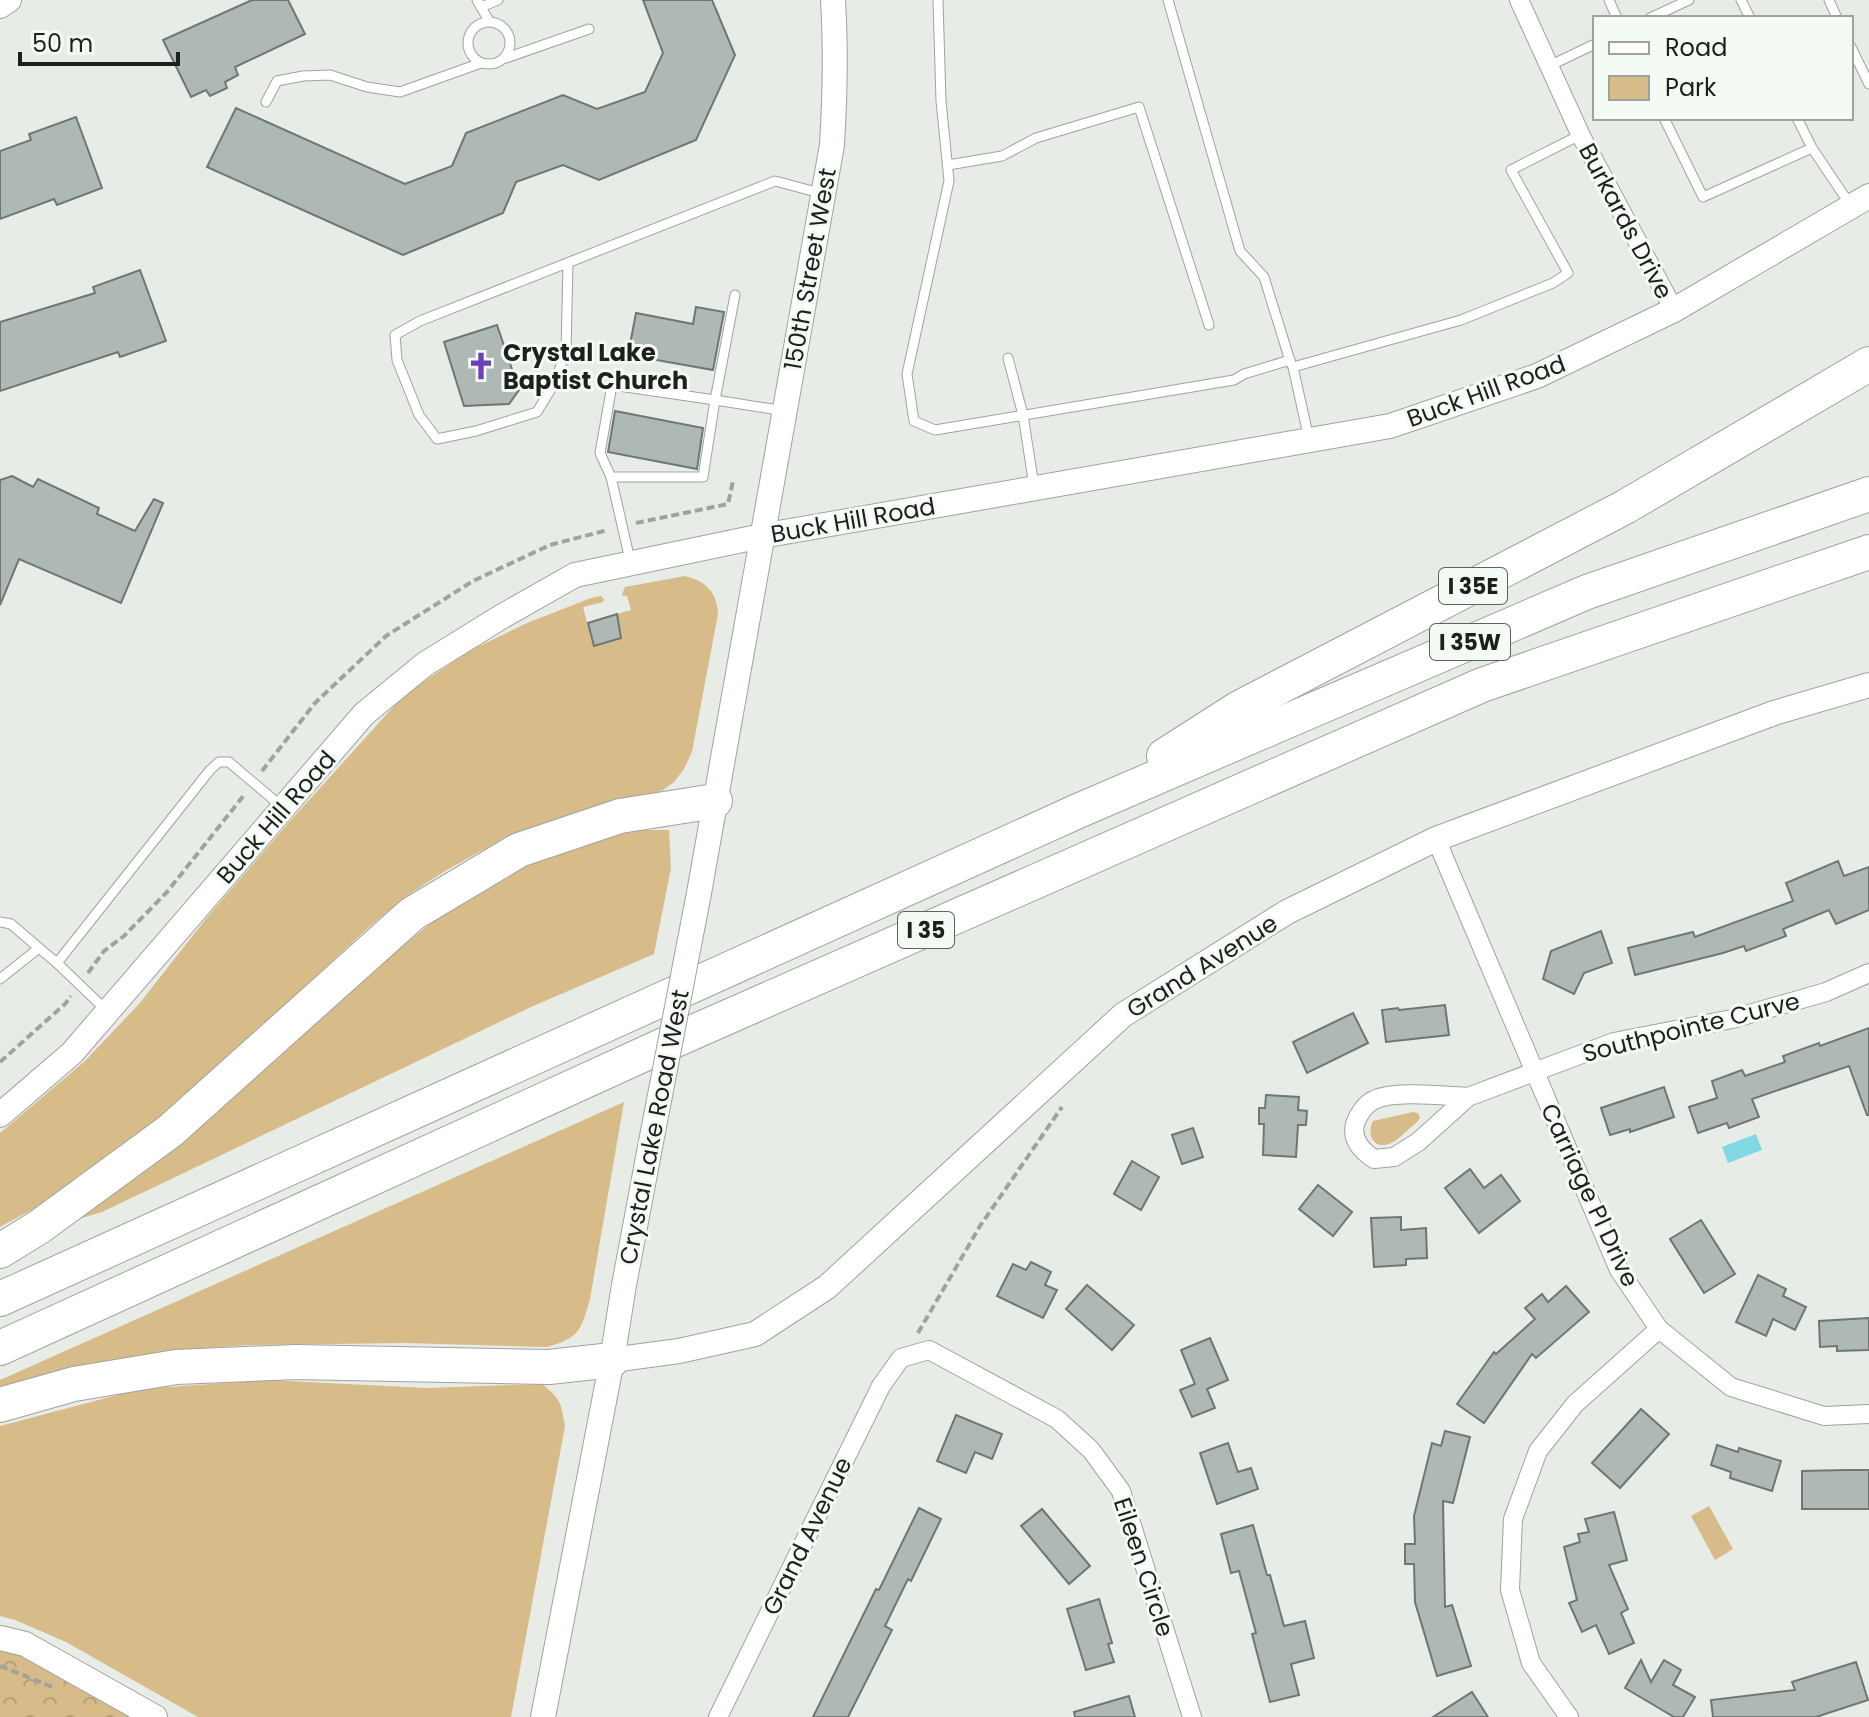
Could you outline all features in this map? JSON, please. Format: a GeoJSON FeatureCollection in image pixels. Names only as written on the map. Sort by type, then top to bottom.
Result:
{"type":"FeatureCollection","features":[{"type":"Feature","properties":{"kind":"highway","name":"I 35E"},"geometry":{"type":"LineString","coordinates":[[1078,811],[1239,708],[1625,507],[1869,364]]}},
{"type":"Feature","properties":{"kind":"highway","name":"I 35W"},"geometry":{"type":"LineString","coordinates":[[1078,811],[1587,592],[1869,494]]}},
{"type":"Feature","properties":{"kind":"highway","name":"I 35"},"geometry":{"type":"LineString","coordinates":[[0,1348],[664,1045],[1482,685],[1869,552]]}},
{"type":"Feature","properties":{"kind":"highway"},"geometry":{"type":"LineString","coordinates":[[0,1251],[39,1227],[170,1131],[412,914],[519,850],[620,816],[715,801]]}},
{"type":"Feature","properties":{"kind":"highway","name":"I 35"},"geometry":{"type":"LineString","coordinates":[[0,1299],[1078,811]]}},
{"type":"Feature","properties":{"kind":"highway"},"geometry":{"type":"LineString","coordinates":[[0,1405],[74,1384],[176,1367],[295,1362],[549,1367],[612,1360]]}},
{"type":"Feature","properties":{"kind":"street"},"geometry":{"type":"LineString","coordinates":[[0,6],[9,0]]}},
{"type":"Feature","properties":{"kind":"street","name":"150th Street West"},"geometry":{"type":"LineString","coordinates":[[762,536],[832,145],[836,46],[833,0]]}},
{"type":"Feature","properties":{"kind":"street","name":"Burkards Drive"},"geometry":{"type":"LineString","coordinates":[[1519,0],[1580,135],[1674,310]]}},
{"type":"Feature","properties":{"kind":"street","name":"Buck Hill Road"},"geometry":{"type":"LineString","coordinates":[[0,1115],[72,1053],[364,714],[425,664],[575,575],[762,536],[1390,426],[1537,376],[1674,310],[1860,201]]}},
{"type":"Feature","properties":{"kind":"street","name":"Crystal Lake Road West"},"geometry":{"type":"LineString","coordinates":[[543,1717],[699,893],[762,536]]}},
{"type":"Feature","properties":{"kind":"street","name":"Grand Avenue"},"geometry":{"type":"LineString","coordinates":[[612,1360],[679,1351],[755,1334],[827,1287],[1123,1015],[1287,912],[1436,839],[1774,713],[1869,685]]}},
{"type":"Feature","properties":{"kind":"street","name":"Carriage Pl Drive"},"geometry":{"type":"LineString","coordinates":[[1436,839],[1619,1270],[1659,1329],[1731,1387],[1824,1416],[1869,1414]]}},
{"type":"Feature","properties":{"kind":"street","name":"Southpointe Curve"},"geometry":{"type":"LineString","coordinates":[[1468,1097],[1404,1094],[1374,1100],[1359,1113],[1354,1128],[1360,1149],[1374,1159],[1394,1157],[1418,1142],[1468,1097],[1614,1042],[1732,1019],[1813,996],[1869,973]]}},
{"type":"Feature","properties":{"kind":"street"},"geometry":{"type":"LineString","coordinates":[[1569,1717],[1531,1663],[1510,1590],[1513,1519],[1538,1451],[1575,1404],[1659,1329]]}},
{"type":"Feature","properties":{"kind":"street","name":"Eileen Circle"},"geometry":{"type":"LineString","coordinates":[[908,1356],[929,1350],[1057,1419],[1091,1450],[1121,1491],[1192,1717]]}},
{"type":"Feature","properties":{"kind":"street","name":"Grand Avenue"},"geometry":{"type":"LineString","coordinates":[[718,1717],[881,1386],[908,1356]]}},
{"type":"Feature","properties":{"kind":"street"},"geometry":{"type":"LineString","coordinates":[[0,1638],[25,1644],[155,1717]]}},
{"type":"Feature","properties":{"kind":"lane"},"geometry":{"type":"LineString","coordinates":[[489,21],[479,4],[498,0]]}},
{"type":"Feature","properties":{"kind":"lane"},"geometry":{"type":"LineString","coordinates":[[938,0],[941,101],[949,181],[907,374],[914,421],[935,430],[1234,380],[1244,374],[1461,320],[1553,283],[1568,273],[1511,170],[1580,135]]}},
{"type":"Feature","properties":{"kind":"lane"},"geometry":{"type":"LineString","coordinates":[[1168,0],[1240,251],[1264,277],[1291,364],[1309,441]]}},
{"type":"Feature","properties":{"kind":"lane"},"geometry":{"type":"LineString","coordinates":[[1654,16],[1689,0]]}},
{"type":"Feature","properties":{"kind":"lane"},"geometry":{"type":"LineString","coordinates":[[506,58],[511,40],[497,22],[474,26],[468,35],[469,53],[475,61],[491,65],[589,29]]}},
{"type":"Feature","properties":{"kind":"lane"},"geometry":{"type":"LineString","coordinates":[[1549,66],[1593,45]]}},
{"type":"Feature","properties":{"kind":"lane"},"geometry":{"type":"LineString","coordinates":[[1853,51],[1869,84]]}},
{"type":"Feature","properties":{"kind":"lane"},"geometry":{"type":"LineString","coordinates":[[266,102],[277,81],[303,76],[330,75],[367,87],[400,92],[481,63]]}},
{"type":"Feature","properties":{"kind":"lane"},"geometry":{"type":"LineString","coordinates":[[948,165],[1002,156],[1036,138],[1139,107],[1209,325]]}},
{"type":"Feature","properties":{"kind":"lane"},"geometry":{"type":"LineString","coordinates":[[1665,120],[1703,197],[1812,148]]}},
{"type":"Feature","properties":{"kind":"lane"},"geometry":{"type":"LineString","coordinates":[[1798,120],[1812,148],[1860,201]]}},
{"type":"Feature","properties":{"kind":"lane"},"geometry":{"type":"LineString","coordinates":[[568,263],[566,352],[554,384],[537,412],[476,431],[437,439],[419,415],[397,360],[395,335],[420,321],[775,181],[824,194]]}},
{"type":"Feature","properties":{"kind":"lane"},"geometry":{"type":"LineString","coordinates":[[611,477],[703,477],[735,295]]}},
{"type":"Feature","properties":{"kind":"lane"},"geometry":{"type":"LineString","coordinates":[[1008,358],[1023,415],[1035,489]]}},
{"type":"Feature","properties":{"kind":"lane"},"geometry":{"type":"LineString","coordinates":[[630,562],[611,477],[600,453],[612,385],[785,411]]}},
{"type":"Feature","properties":{"kind":"lane"},"geometry":{"type":"LineString","coordinates":[[57,963],[219,762],[229,762],[283,808]]}},
{"type":"Feature","properties":{"kind":"lane"},"geometry":{"type":"LineString","coordinates":[[0,922],[11,924],[108,1012]]}},
{"type":"Feature","properties":{"kind":"lane"},"geometry":{"type":"LineString","coordinates":[[0,979],[39,948]]}},
{"type":"Feature","properties":{"kind":"path"},"geometry":{"type":"LineString","coordinates":[[908,1356],[914,1339],[980,1226],[1062,1107]]}},
{"type":"Feature","properties":{"kind":"path"},"geometry":{"type":"LineString","coordinates":[[0,1666],[55,1689]]}},
{"type":"Feature","properties":{"kind":"green space"},"geometry":{"type":"Polygon","coordinates":[[[685,576],[709,589],[718,614],[692,752],[674,782],[645,798],[573,813],[503,841],[445,871],[405,897],[159,1121],[37,1207],[0,1227],[0,1133],[85,1061],[139,1004],[209,915],[405,694],[471,650],[527,623],[591,598],[601,596],[604,599],[603,602],[583,607],[593,645],[621,638],[617,614],[631,610],[627,596],[622,594],[625,587],[685,576]]]}},
{"type":"Feature","properties":{"kind":"green space"},"geometry":{"type":"Polygon","coordinates":[[[636,830],[669,830],[671,868],[654,954],[531,1007],[102,1212],[72,1221],[390,955],[460,901],[514,871],[567,848],[636,830]]]}},
{"type":"Feature","properties":{"kind":"green space"},"geometry":{"type":"Polygon","coordinates":[[[624,1102],[590,1299],[578,1331],[566,1340],[547,1347],[405,1343],[189,1349],[113,1361],[0,1387],[0,1380],[624,1102]]]}},
{"type":"Feature","properties":{"kind":"green space"},"geometry":{"type":"Polygon","coordinates":[[[1418,1113],[1420,1118],[1398,1139],[1385,1145],[1373,1140],[1370,1131],[1373,1121],[1418,1113]]]}},
{"type":"Feature","properties":{"kind":"green space"},"geometry":{"type":"Polygon","coordinates":[[[267,1380],[427,1388],[542,1384],[557,1398],[565,1426],[511,1717],[198,1717],[66,1642],[0,1616],[0,1426],[140,1389],[267,1380]]]}},
{"type":"Feature","properties":{"kind":"green space"},"geometry":{"type":"Polygon","coordinates":[[[1709,1506],[1733,1549],[1715,1560],[1691,1516],[1709,1506]]]}},
{"type":"Feature","properties":{"kind":"green space"},"geometry":{"type":"Polygon","coordinates":[[[0,1638],[155,1717],[0,1717],[0,1638]]]}},
{"type":"Feature","properties":{"kind":"water"},"geometry":{"type":"Polygon","coordinates":[[[1756,1134],[1762,1150],[1728,1163],[1722,1147],[1756,1134]]]}},
{"type":"Feature","properties":{"kind":"building"},"geometry":{"type":"Polygon","coordinates":[[[252,0],[288,0],[305,34],[235,67],[238,75],[225,82],[227,88],[210,96],[206,90],[191,97],[163,40],[252,0]]]}},
{"type":"Feature","properties":{"kind":"building"},"geometry":{"type":"Polygon","coordinates":[[[643,0],[712,0],[735,55],[696,140],[599,180],[563,165],[516,182],[503,213],[403,255],[207,167],[236,108],[405,184],[452,166],[466,133],[563,95],[597,109],[645,92],[663,53],[643,0]]]}},
{"type":"Feature","properties":{"kind":"building"},"geometry":{"type":"Polygon","coordinates":[[[76,117],[102,188],[57,205],[54,199],[0,219],[0,151],[31,140],[29,134],[76,117]]]}},
{"type":"Feature","properties":{"kind":"building"},"geometry":{"type":"Polygon","coordinates":[[[140,270],[166,341],[120,357],[118,352],[0,391],[0,322],[95,293],[93,287],[140,270]]]}},
{"type":"Feature","properties":{"kind":"building"},"geometry":{"type":"Polygon","coordinates":[[[696,307],[724,312],[713,370],[628,355],[636,313],[693,324],[696,307]]]}},
{"type":"Feature","properties":{"kind":"building","name":"Crystal Lake Baptist Church"},"geometry":{"type":"Polygon","coordinates":[[[497,325],[519,390],[509,404],[464,406],[444,342],[497,325]]]}},
{"type":"Feature","properties":{"kind":"building"},"geometry":{"type":"Polygon","coordinates":[[[615,411],[703,428],[697,469],[608,452],[615,411]]]}},
{"type":"Feature","properties":{"kind":"building"},"geometry":{"type":"Polygon","coordinates":[[[12,476],[33,487],[38,479],[99,508],[97,514],[135,531],[154,499],[163,503],[121,603],[19,559],[0,605],[0,480],[12,476]]]}},
{"type":"Feature","properties":{"kind":"building"},"geometry":{"type":"Polygon","coordinates":[[[617,614],[621,638],[594,646],[588,623],[617,614]]]}},
{"type":"Feature","properties":{"kind":"building"},"geometry":{"type":"Polygon","coordinates":[[[1838,861],[1844,876],[1869,867],[1869,910],[1836,924],[1829,910],[1783,929],[1786,936],[1746,951],[1744,946],[1635,975],[1628,948],[1693,932],[1695,937],[1793,901],[1786,883],[1838,861]]]}},
{"type":"Feature","properties":{"kind":"building"},"geometry":{"type":"Polygon","coordinates":[[[1601,931],[1612,963],[1584,973],[1574,994],[1543,979],[1551,951],[1601,931]]]}},
{"type":"Feature","properties":{"kind":"building"},"geometry":{"type":"Polygon","coordinates":[[[1445,1005],[1449,1035],[1386,1042],[1382,1010],[1445,1005]]]}},
{"type":"Feature","properties":{"kind":"building"},"geometry":{"type":"Polygon","coordinates":[[[1353,1013],[1368,1043],[1307,1073],[1293,1042],[1353,1013]]]}},
{"type":"Feature","properties":{"kind":"building"},"geometry":{"type":"Polygon","coordinates":[[[1869,1028],[1869,1115],[1849,1066],[1752,1099],[1759,1117],[1729,1128],[1727,1123],[1698,1133],[1689,1107],[1717,1098],[1712,1081],[1742,1070],[1745,1076],[1785,1062],[1783,1056],[1869,1028]]]}},
{"type":"Feature","properties":{"kind":"building"},"geometry":{"type":"Polygon","coordinates":[[[1664,1087],[1674,1117],[1630,1132],[1630,1129],[1610,1135],[1601,1108],[1664,1087]]]}},
{"type":"Feature","properties":{"kind":"building"},"geometry":{"type":"Polygon","coordinates":[[[1266,1095],[1299,1097],[1298,1110],[1307,1111],[1306,1125],[1298,1125],[1296,1157],[1263,1155],[1264,1124],[1259,1124],[1259,1108],[1265,1108],[1266,1095]]]}},
{"type":"Feature","properties":{"kind":"building"},"geometry":{"type":"Polygon","coordinates":[[[1193,1128],[1203,1157],[1182,1164],[1172,1135],[1193,1128]]]}},
{"type":"Feature","properties":{"kind":"building"},"geometry":{"type":"Polygon","coordinates":[[[1132,1161],[1159,1177],[1141,1210],[1114,1194],[1132,1161]]]}},
{"type":"Feature","properties":{"kind":"building"},"geometry":{"type":"Polygon","coordinates":[[[1470,1169],[1484,1188],[1501,1175],[1520,1201],[1479,1233],[1445,1188],[1470,1169]]]}},
{"type":"Feature","properties":{"kind":"building"},"geometry":{"type":"Polygon","coordinates":[[[1318,1185],[1352,1212],[1333,1236],[1299,1209],[1318,1185]]]}},
{"type":"Feature","properties":{"kind":"building"},"geometry":{"type":"Polygon","coordinates":[[[1401,1217],[1401,1230],[1426,1228],[1427,1258],[1406,1259],[1406,1265],[1374,1267],[1371,1218],[1401,1217]]]}},
{"type":"Feature","properties":{"kind":"building"},"geometry":{"type":"Polygon","coordinates":[[[1701,1220],[1735,1274],[1704,1293],[1670,1239],[1701,1220]]]}},
{"type":"Feature","properties":{"kind":"building"},"geometry":{"type":"Polygon","coordinates":[[[1031,1262],[1051,1272],[1045,1285],[1057,1290],[1043,1318],[997,1296],[1013,1264],[1026,1270],[1031,1262]]]}},
{"type":"Feature","properties":{"kind":"building"},"geometry":{"type":"Polygon","coordinates":[[[1758,1275],[1786,1289],[1783,1296],[1806,1307],[1795,1330],[1773,1319],[1766,1336],[1736,1322],[1758,1275]]]}},
{"type":"Feature","properties":{"kind":"building"},"geometry":{"type":"Polygon","coordinates":[[[1087,1285],[1134,1325],[1112,1350],[1066,1309],[1087,1285]]]}},
{"type":"Feature","properties":{"kind":"building"},"geometry":{"type":"Polygon","coordinates":[[[1566,1286],[1589,1312],[1536,1358],[1532,1354],[1484,1423],[1457,1404],[1494,1352],[1496,1354],[1535,1319],[1525,1308],[1542,1294],[1548,1302],[1566,1286]]]}},
{"type":"Feature","properties":{"kind":"building"},"geometry":{"type":"Polygon","coordinates":[[[1869,1318],[1869,1350],[1837,1351],[1837,1346],[1820,1347],[1819,1321],[1869,1318]]]}},
{"type":"Feature","properties":{"kind":"building"},"geometry":{"type":"Polygon","coordinates":[[[1210,1338],[1228,1380],[1207,1389],[1215,1408],[1192,1417],[1180,1390],[1195,1384],[1181,1350],[1210,1338]]]}},
{"type":"Feature","properties":{"kind":"building"},"geometry":{"type":"Polygon","coordinates":[[[1641,1409],[1669,1434],[1620,1488],[1592,1463],[1641,1409]]]}},
{"type":"Feature","properties":{"kind":"building"},"geometry":{"type":"Polygon","coordinates":[[[956,1415],[1002,1434],[992,1459],[975,1452],[966,1473],[937,1461],[956,1415]]]}},
{"type":"Feature","properties":{"kind":"building"},"geometry":{"type":"Polygon","coordinates":[[[1445,1431],[1470,1437],[1453,1503],[1443,1501],[1445,1607],[1452,1605],[1471,1666],[1437,1676],[1415,1602],[1414,1564],[1405,1564],[1405,1544],[1415,1544],[1414,1516],[1432,1443],[1441,1446],[1445,1431]]]}},
{"type":"Feature","properties":{"kind":"building"},"geometry":{"type":"Polygon","coordinates":[[[1228,1443],[1238,1472],[1251,1468],[1258,1489],[1217,1504],[1200,1453],[1228,1443]]]}},
{"type":"Feature","properties":{"kind":"building"},"geometry":{"type":"Polygon","coordinates":[[[1717,1445],[1738,1452],[1739,1448],[1781,1461],[1772,1491],[1730,1478],[1731,1472],[1711,1465],[1717,1445]]]}},
{"type":"Feature","properties":{"kind":"building"},"geometry":{"type":"Polygon","coordinates":[[[1869,1470],[1869,1509],[1802,1509],[1802,1471],[1869,1470]]]}},
{"type":"Feature","properties":{"kind":"building"},"geometry":{"type":"Polygon","coordinates":[[[919,1508],[941,1519],[885,1626],[892,1630],[848,1717],[813,1717],[876,1589],[879,1590],[919,1508]]]}},
{"type":"Feature","properties":{"kind":"building"},"geometry":{"type":"Polygon","coordinates":[[[1042,1509],[1090,1566],[1069,1584],[1021,1526],[1042,1509]]]}},
{"type":"Feature","properties":{"kind":"building"},"geometry":{"type":"Polygon","coordinates":[[[1614,1512],[1627,1560],[1609,1565],[1628,1609],[1621,1613],[1634,1643],[1609,1654],[1596,1625],[1582,1632],[1569,1603],[1577,1600],[1564,1547],[1580,1542],[1578,1534],[1589,1532],[1585,1519],[1614,1512]]]}},
{"type":"Feature","properties":{"kind":"building"},"geometry":{"type":"Polygon","coordinates":[[[1253,1525],[1284,1626],[1305,1621],[1314,1658],[1291,1664],[1299,1695],[1270,1702],[1239,1571],[1231,1573],[1221,1534],[1253,1525]]]}},
{"type":"Feature","properties":{"kind":"building"},"geometry":{"type":"Polygon","coordinates":[[[1099,1599],[1112,1643],[1108,1644],[1114,1662],[1086,1670],[1067,1609],[1099,1599]]]}},
{"type":"Feature","properties":{"kind":"building"},"geometry":{"type":"Polygon","coordinates":[[[1641,1660],[1651,1682],[1664,1660],[1681,1670],[1673,1685],[1695,1697],[1683,1717],[1674,1717],[1625,1688],[1641,1660]]]}},
{"type":"Feature","properties":{"kind":"building"},"geometry":{"type":"Polygon","coordinates":[[[1856,1662],[1868,1700],[1816,1717],[1713,1717],[1711,1700],[1795,1690],[1792,1682],[1856,1662]]]}},
{"type":"Feature","properties":{"kind":"building"},"geometry":{"type":"Polygon","coordinates":[[[1472,1692],[1488,1717],[1433,1717],[1472,1692]]]}},
{"type":"Feature","properties":{"kind":"building"},"geometry":{"type":"Polygon","coordinates":[[[1129,1696],[1135,1717],[1075,1717],[1074,1712],[1129,1696]]]}},
{"type":"Feature","properties":{"kind":"place","name":"Crystal Lake Baptist Church"},"geometry":{"type":"Point","coordinates":[481,366]}}]}
